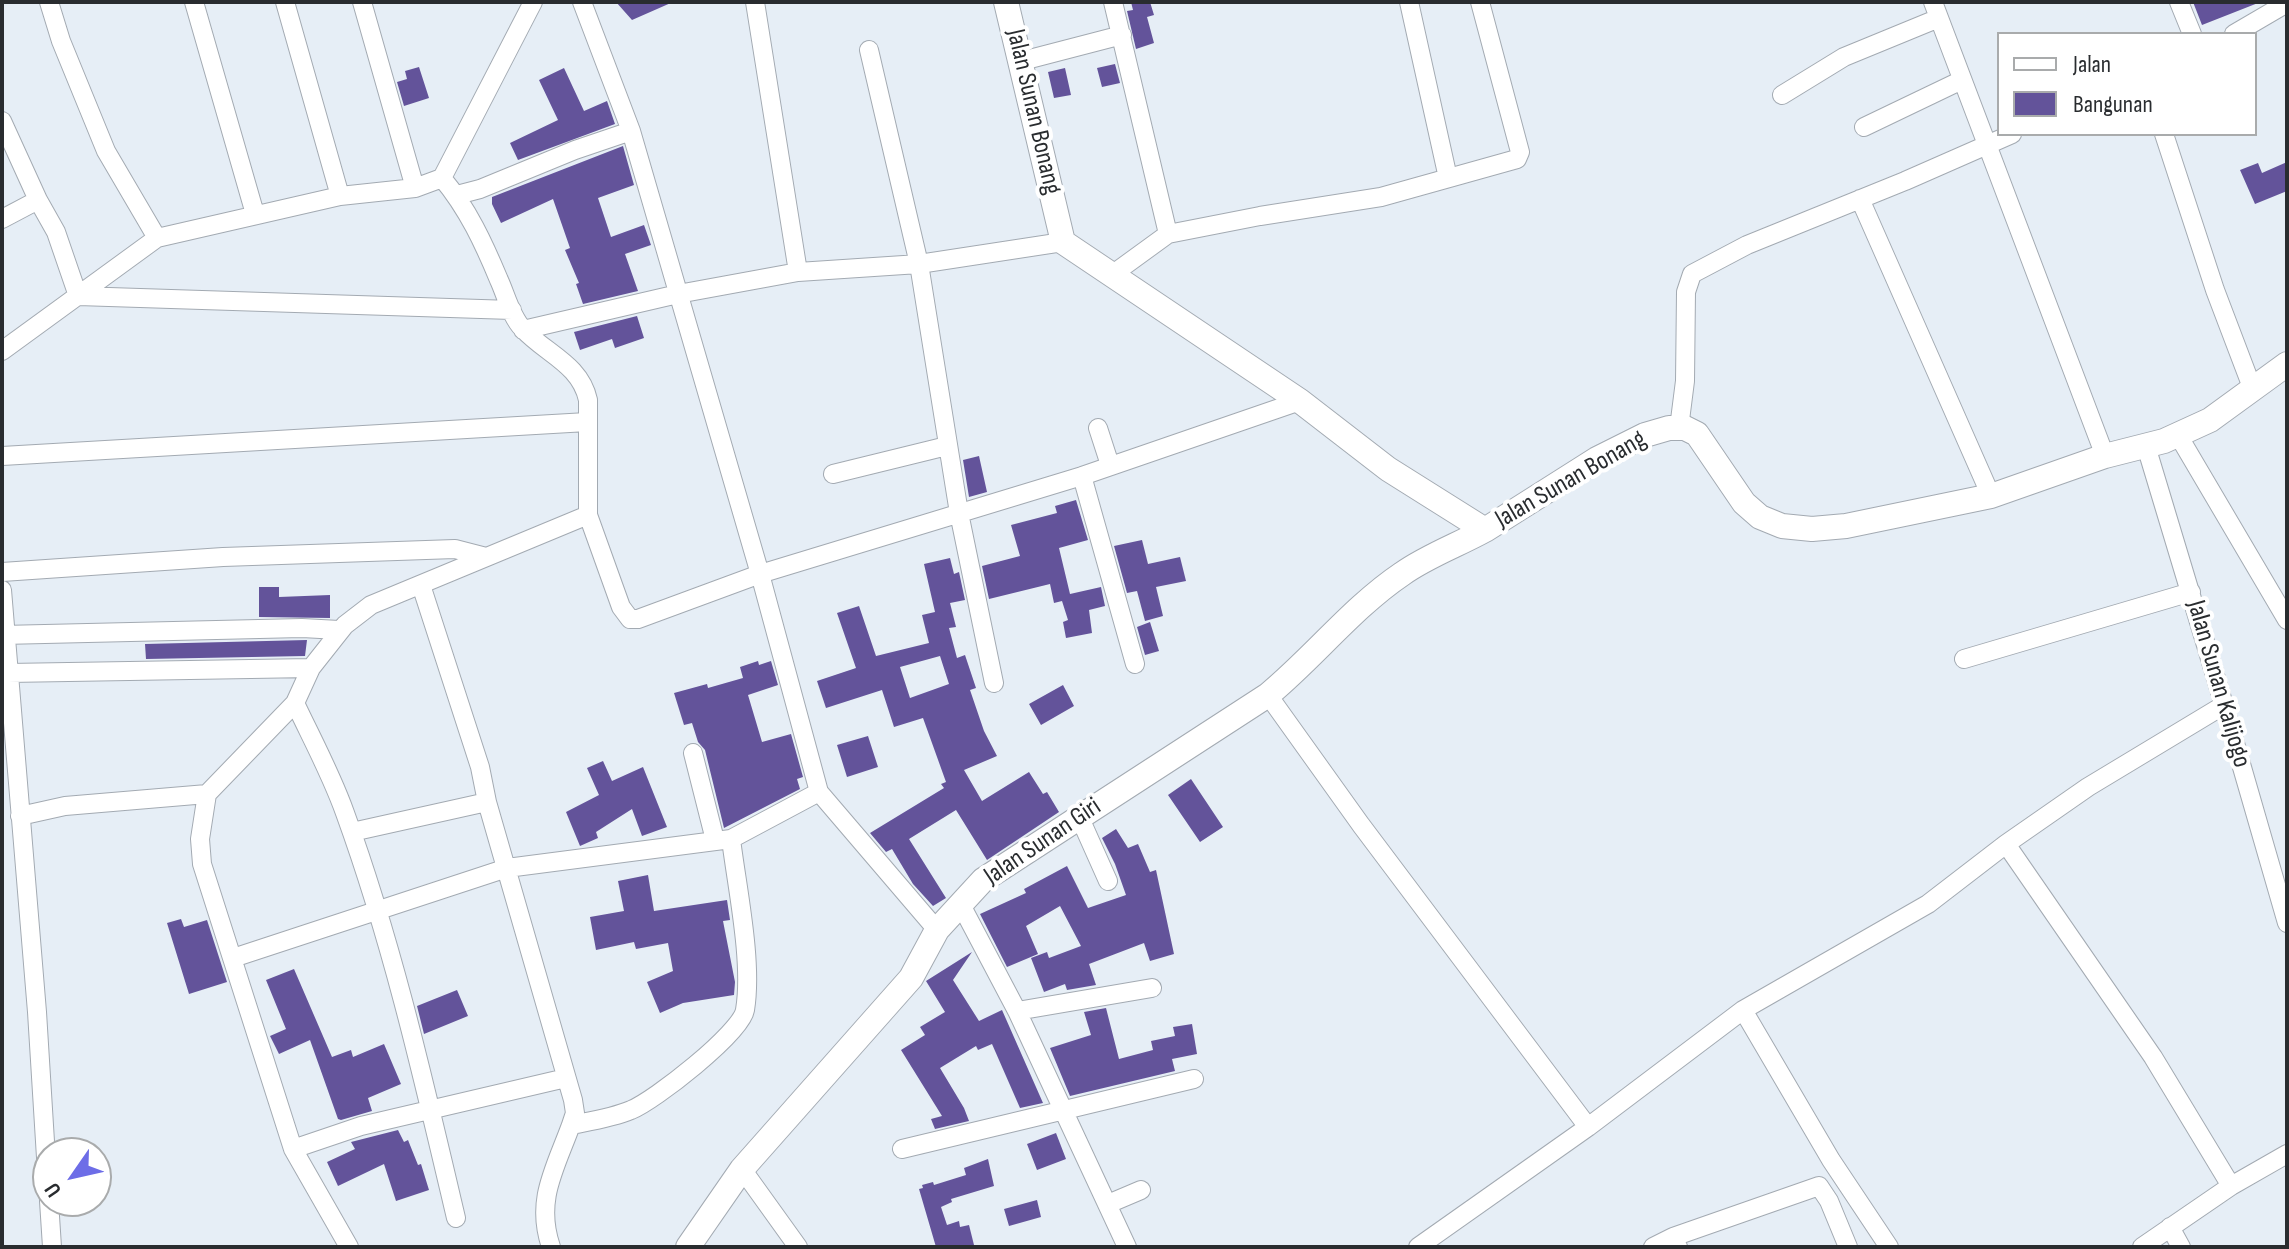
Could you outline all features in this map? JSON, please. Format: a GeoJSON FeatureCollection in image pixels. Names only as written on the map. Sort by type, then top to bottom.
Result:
{"type":"FeatureCollection","features":[{"type":"Feature","properties":{"kind":"street"},"geometry":{"type":"LineString","coordinates":[[49,2],[70,66],[106,151],[157,238]]}},
{"type":"Feature","properties":{"kind":"street"},"geometry":{"type":"LineString","coordinates":[[194,2],[255,214]]}},
{"type":"Feature","properties":{"kind":"street"},"geometry":{"type":"LineString","coordinates":[[285,2],[340,196]]}},
{"type":"Feature","properties":{"kind":"street"},"geometry":{"type":"LineString","coordinates":[[362,2],[415,188]]}},
{"type":"Feature","properties":{"kind":"street"},"geometry":{"type":"LineString","coordinates":[[2,351],[157,238],[340,196],[415,188],[442,178],[533,2]]}},
{"type":"Feature","properties":{"kind":"street"},"geometry":{"type":"LineString","coordinates":[[582,2],[631,131],[760,574],[819,792],[937,930]]}},
{"type":"Feature","properties":{"kind":"street"},"geometry":{"type":"LineString","coordinates":[[755,2],[798,272]]}},
{"type":"Feature","properties":{"kind":"street","name":"Jalan Sunan Bonang"},"geometry":{"type":"LineString","coordinates":[[1006,2],[1063,242],[1300,401],[1388,469],[1485,530],[1597,459],[1645,435],[1669,428],[1691,430],[1702,440],[1744,503],[1760,517],[1782,526],[1812,529],[1846,526],[1991,496],[2105,456],[2178,435],[2210,420],[2287,364]]}},
{"type":"Feature","properties":{"kind":"street"},"geometry":{"type":"LineString","coordinates":[[1113,2],[1168,234]]}},
{"type":"Feature","properties":{"kind":"street"},"geometry":{"type":"LineString","coordinates":[[1409,2],[1448,178]]}},
{"type":"Feature","properties":{"kind":"street"},"geometry":{"type":"LineString","coordinates":[[1113,274],[1168,234],[1381,197],[1517,159],[1520,152],[1480,2]]}},
{"type":"Feature","properties":{"kind":"street"},"geometry":{"type":"LineString","coordinates":[[2179,2],[2191,32]]}},
{"type":"Feature","properties":{"kind":"street"},"geometry":{"type":"LineString","coordinates":[[2237,32],[2287,3]]}},
{"type":"Feature","properties":{"kind":"street"},"geometry":{"type":"LineString","coordinates":[[1782,95],[1844,57],[1936,10],[2105,456]]}},
{"type":"Feature","properties":{"kind":"street"},"geometry":{"type":"LineString","coordinates":[[1022,61],[1122,35]]}},
{"type":"Feature","properties":{"kind":"street"},"geometry":{"type":"LineString","coordinates":[[869,50],[919,264],[947,446],[994,683]]}},
{"type":"Feature","properties":{"kind":"street"},"geometry":{"type":"LineString","coordinates":[[1864,127],[1962,80]]}},
{"type":"Feature","properties":{"kind":"street"},"geometry":{"type":"LineString","coordinates":[[3,127],[56,232],[78,296]]}},
{"type":"Feature","properties":{"kind":"street"},"geometry":{"type":"LineString","coordinates":[[457,195],[631,131]]}},
{"type":"Feature","properties":{"kind":"street"},"geometry":{"type":"LineString","coordinates":[[1679,428],[1685,381],[1686,292],[1692,274],[1747,245],[2007,136]]}},
{"type":"Feature","properties":{"kind":"street"},"geometry":{"type":"LineString","coordinates":[[2165,136],[2215,290],[2253,390]]}},
{"type":"Feature","properties":{"kind":"street"},"geometry":{"type":"LineString","coordinates":[[442,178],[457,195],[485,247],[523,330],[580,378],[588,400],[588,515],[621,607],[630,619],[647,618],[760,574],[1082,476],[1300,401]]}},
{"type":"Feature","properties":{"kind":"street"},"geometry":{"type":"LineString","coordinates":[[1860,199],[1991,496]]}},
{"type":"Feature","properties":{"kind":"street"},"geometry":{"type":"LineString","coordinates":[[2,219],[38,200]]}},
{"type":"Feature","properties":{"kind":"street"},"geometry":{"type":"LineString","coordinates":[[523,330],[678,294],[798,272],[919,264],[1063,242]]}},
{"type":"Feature","properties":{"kind":"street"},"geometry":{"type":"LineString","coordinates":[[78,296],[512,310]]}},
{"type":"Feature","properties":{"kind":"street"},"geometry":{"type":"LineString","coordinates":[[2,456],[587,422]]}},
{"type":"Feature","properties":{"kind":"street"},"geometry":{"type":"LineString","coordinates":[[1098,428],[1110,465]]}},
{"type":"Feature","properties":{"kind":"street"},"geometry":{"type":"LineString","coordinates":[[2178,435],[2287,620]]}},
{"type":"Feature","properties":{"kind":"street"},"geometry":{"type":"LineString","coordinates":[[833,474],[947,446]]}},
{"type":"Feature","properties":{"kind":"street","name":"Jalan Sunan Kalijogo"},"geometry":{"type":"LineString","coordinates":[[2146,446],[2287,923]]}},
{"type":"Feature","properties":{"kind":"street"},"geometry":{"type":"LineString","coordinates":[[1082,476],[1135,664]]}},
{"type":"Feature","properties":{"kind":"street"},"geometry":{"type":"LineString","coordinates":[[349,1247],[293,1149],[199,850],[207,794],[295,703],[311,668],[339,630],[371,605],[588,515]]}},
{"type":"Feature","properties":{"kind":"street","name":"Jalan Sunan Giri"},"geometry":{"type":"LineString","coordinates":[[688,1247],[742,1169],[911,978],[937,930],[983,880],[1268,695],[1403,573],[1485,530]]}},
{"type":"Feature","properties":{"kind":"street"},"geometry":{"type":"LineString","coordinates":[[2,572],[223,557],[455,549],[486,557]]}},
{"type":"Feature","properties":{"kind":"street"},"geometry":{"type":"LineString","coordinates":[[421,585],[480,767],[487,802],[575,1113],[544,1201],[544,1225],[551,1247]]}},
{"type":"Feature","properties":{"kind":"street"},"geometry":{"type":"LineString","coordinates":[[2,590],[3,635],[37,1012],[45,1137]]}},
{"type":"Feature","properties":{"kind":"street"},"geometry":{"type":"LineString","coordinates":[[1964,659],[2191,592]]}},
{"type":"Feature","properties":{"kind":"street"},"geometry":{"type":"LineString","coordinates":[[3,635],[286,628],[339,630]]}},
{"type":"Feature","properties":{"kind":"street"},"geometry":{"type":"LineString","coordinates":[[8,673],[311,668]]}},
{"type":"Feature","properties":{"kind":"street"},"geometry":{"type":"LineString","coordinates":[[1268,695],[1361,825],[1588,1127]]}},
{"type":"Feature","properties":{"kind":"street"},"geometry":{"type":"LineString","coordinates":[[295,703],[352,832],[376,909],[456,1218]]}},
{"type":"Feature","properties":{"kind":"street"},"geometry":{"type":"LineString","coordinates":[[1418,1247],[1588,1127],[1743,1010],[1928,904],[2088,787],[2224,705]]}},
{"type":"Feature","properties":{"kind":"street"},"geometry":{"type":"LineString","coordinates":[[571,1125],[616,1115],[646,1103],[722,1042],[745,1014],[747,972],[723,839],[693,753]]}},
{"type":"Feature","properties":{"kind":"street"},"geometry":{"type":"LineString","coordinates":[[233,958],[507,868],[723,839],[819,792]]}},
{"type":"Feature","properties":{"kind":"street"},"geometry":{"type":"LineString","coordinates":[[20,816],[65,806],[207,794]]}},
{"type":"Feature","properties":{"kind":"street"},"geometry":{"type":"LineString","coordinates":[[352,832],[487,802]]}},
{"type":"Feature","properties":{"kind":"street"},"geometry":{"type":"LineString","coordinates":[[1079,816],[1108,881]]}},
{"type":"Feature","properties":{"kind":"street"},"geometry":{"type":"LineString","coordinates":[[2006,844],[2153,1057],[2231,1186]]}},
{"type":"Feature","properties":{"kind":"street"},"geometry":{"type":"LineString","coordinates":[[960,903],[1017,1011],[1127,1247]]}},
{"type":"Feature","properties":{"kind":"street"},"geometry":{"type":"LineString","coordinates":[[1017,1011],[1152,988]]}},
{"type":"Feature","properties":{"kind":"street"},"geometry":{"type":"LineString","coordinates":[[1743,1010],[1841,1175],[1889,1247]]}},
{"type":"Feature","properties":{"kind":"street"},"geometry":{"type":"LineString","coordinates":[[293,1149],[361,1126],[566,1078]]}},
{"type":"Feature","properties":{"kind":"street"},"geometry":{"type":"LineString","coordinates":[[902,1149],[1194,1079]]}},
{"type":"Feature","properties":{"kind":"street"},"geometry":{"type":"LineString","coordinates":[[2142,1247],[2231,1186],[2287,1154]]}},
{"type":"Feature","properties":{"kind":"street"},"geometry":{"type":"LineString","coordinates":[[742,1169],[798,1247]]}},
{"type":"Feature","properties":{"kind":"street"},"geometry":{"type":"LineString","coordinates":[[1653,1247],[1676,1242],[1841,1175]]}},
{"type":"Feature","properties":{"kind":"street"},"geometry":{"type":"LineString","coordinates":[[1819,1186],[1829,1201],[1848,1247]]}},
{"type":"Feature","properties":{"kind":"street"},"geometry":{"type":"LineString","coordinates":[[1108,1204],[1141,1190]]}},
{"type":"Feature","properties":{"kind":"street"},"geometry":{"type":"LineString","coordinates":[[50,1217],[52,1247]]}},
{"type":"Feature","properties":{"kind":"street"},"geometry":{"type":"LineString","coordinates":[[2170,1227],[2181,1247]]}},
{"type":"Feature","properties":{"kind":"building"},"geometry":{"type":"Polygon","coordinates":[[[616,2],[673,2],[632,20],[616,2]]]}},
{"type":"Feature","properties":{"kind":"building"},"geometry":{"type":"Polygon","coordinates":[[[1131,2],[1150,2],[1154,15],[1147,17],[1154,43],[1136,49],[1127,11],[1133,10],[1131,2]]]}},
{"type":"Feature","properties":{"kind":"building"},"geometry":{"type":"Polygon","coordinates":[[[2193,2],[2258,2],[2258,3],[2202,25],[2193,2]]]}},
{"type":"Feature","properties":{"kind":"building"},"geometry":{"type":"Polygon","coordinates":[[[1115,64],[1120,83],[1102,87],[1097,68],[1115,64]]]}},
{"type":"Feature","properties":{"kind":"building"},"geometry":{"type":"Polygon","coordinates":[[[419,67],[429,98],[404,106],[397,82],[407,79],[405,71],[419,67]]]}},
{"type":"Feature","properties":{"kind":"building"},"geometry":{"type":"Polygon","coordinates":[[[564,68],[584,111],[607,101],[615,124],[518,160],[510,143],[558,120],[539,80],[564,68]]]}},
{"type":"Feature","properties":{"kind":"building"},"geometry":{"type":"Polygon","coordinates":[[[1065,68],[1071,95],[1054,98],[1048,72],[1065,68]]]}},
{"type":"Feature","properties":{"kind":"building"},"geometry":{"type":"Polygon","coordinates":[[[623,146],[634,185],[598,198],[611,237],[644,225],[651,245],[625,254],[638,291],[583,304],[576,284],[579,283],[565,250],[570,248],[553,199],[501,223],[492,197],[623,146]]]}},
{"type":"Feature","properties":{"kind":"building"},"geometry":{"type":"Polygon","coordinates":[[[2287,162],[2287,191],[2255,204],[2240,170],[2258,163],[2262,173],[2287,162]]]}},
{"type":"Feature","properties":{"kind":"building"},"geometry":{"type":"Polygon","coordinates":[[[637,316],[644,338],[615,348],[612,339],[580,350],[574,332],[637,316]]]}},
{"type":"Feature","properties":{"kind":"building"},"geometry":{"type":"Polygon","coordinates":[[[979,456],[987,492],[969,497],[963,460],[979,456]]]}},
{"type":"Feature","properties":{"kind":"building"},"geometry":{"type":"Polygon","coordinates":[[[1076,500],[1088,540],[1059,548],[1070,594],[1101,587],[1105,606],[1089,610],[1092,633],[1066,638],[1063,622],[1068,620],[1062,601],[1054,603],[1050,584],[989,599],[982,566],[1020,556],[1011,525],[1057,513],[1055,506],[1076,500]]]}},
{"type":"Feature","properties":{"kind":"building"},"geometry":{"type":"Polygon","coordinates":[[[1142,540],[1148,564],[1180,557],[1186,581],[1156,587],[1163,616],[1145,621],[1137,591],[1127,593],[1114,546],[1142,540]]]}},
{"type":"Feature","properties":{"kind":"building"},"geometry":{"type":"Polygon","coordinates":[[[950,558],[954,574],[959,572],[965,600],[950,603],[956,627],[949,628],[957,658],[965,655],[976,688],[970,690],[984,731],[997,756],[964,770],[982,801],[1029,772],[1059,812],[987,860],[956,810],[909,839],[946,898],[933,906],[913,884],[892,849],[886,852],[870,833],[944,788],[941,784],[946,782],[923,718],[894,727],[882,690],[826,708],[817,681],[856,668],[837,613],[859,606],[876,656],[929,643],[922,615],[935,612],[924,564],[950,558]],[[940,656],[900,667],[910,698],[949,684],[940,656]]]}},
{"type":"Feature","properties":{"kind":"building"},"geometry":{"type":"Polygon","coordinates":[[[259,587],[279,587],[279,597],[330,595],[330,618],[259,617],[259,587]]]}},
{"type":"Feature","properties":{"kind":"building"},"geometry":{"type":"Polygon","coordinates":[[[1150,622],[1159,651],[1145,655],[1137,627],[1150,622]]]}},
{"type":"Feature","properties":{"kind":"building"},"geometry":{"type":"Polygon","coordinates":[[[307,640],[305,656],[146,659],[145,644],[307,640]]]}},
{"type":"Feature","properties":{"kind":"building"},"geometry":{"type":"Polygon","coordinates":[[[758,661],[759,665],[771,661],[778,685],[748,695],[762,742],[791,734],[803,777],[797,779],[800,789],[724,828],[705,750],[698,742],[692,723],[684,725],[674,693],[743,678],[740,667],[758,661]]]}},
{"type":"Feature","properties":{"kind":"building"},"geometry":{"type":"Polygon","coordinates":[[[1063,685],[1074,706],[1041,725],[1029,704],[1063,685]]]}},
{"type":"Feature","properties":{"kind":"building"},"geometry":{"type":"Polygon","coordinates":[[[868,736],[878,767],[847,777],[837,745],[868,736]]]}},
{"type":"Feature","properties":{"kind":"building"},"geometry":{"type":"Polygon","coordinates":[[[603,761],[612,781],[643,767],[667,827],[642,836],[632,809],[596,832],[598,838],[580,846],[566,812],[599,795],[587,768],[603,761]]]}},
{"type":"Feature","properties":{"kind":"building"},"geometry":{"type":"Polygon","coordinates":[[[1191,779],[1223,827],[1200,842],[1168,795],[1191,779]]]}},
{"type":"Feature","properties":{"kind":"building"},"geometry":{"type":"Polygon","coordinates":[[[1116,829],[1128,848],[1138,844],[1150,872],[1156,870],[1174,954],[1150,961],[1144,943],[1089,964],[1096,985],[1067,990],[1065,984],[1044,992],[1031,958],[1047,952],[1049,958],[1081,946],[1060,906],[1026,926],[1038,954],[1007,967],[980,914],[1026,893],[1024,889],[1067,866],[1088,908],[1126,895],[1102,838],[1116,829]]]}},
{"type":"Feature","properties":{"kind":"building"},"geometry":{"type":"Polygon","coordinates":[[[648,875],[654,911],[727,900],[730,920],[723,921],[735,982],[734,995],[683,1003],[660,1013],[647,982],[673,971],[668,943],[636,949],[634,942],[596,950],[590,917],[624,911],[618,881],[648,875]]]}},
{"type":"Feature","properties":{"kind":"building"},"geometry":{"type":"Polygon","coordinates":[[[181,919],[184,927],[207,920],[227,982],[189,994],[167,923],[181,919]]]}},
{"type":"Feature","properties":{"kind":"building"},"geometry":{"type":"Polygon","coordinates":[[[972,952],[953,980],[979,1021],[1002,1010],[1043,1103],[1020,1108],[992,1044],[978,1050],[976,1046],[940,1068],[969,1121],[935,1129],[931,1119],[942,1116],[901,1050],[925,1035],[920,1027],[945,1012],[926,981],[972,952]]]}},
{"type":"Feature","properties":{"kind":"building"},"geometry":{"type":"Polygon","coordinates":[[[294,969],[332,1057],[351,1050],[353,1057],[384,1044],[401,1084],[368,1098],[372,1111],[338,1119],[310,1040],[279,1054],[270,1036],[286,1029],[266,980],[294,969]]]}},
{"type":"Feature","properties":{"kind":"building"},"geometry":{"type":"Polygon","coordinates":[[[457,990],[468,1016],[424,1034],[417,1006],[457,990]]]}},
{"type":"Feature","properties":{"kind":"building"},"geometry":{"type":"Polygon","coordinates":[[[1106,1008],[1119,1059],[1153,1050],[1151,1041],[1175,1036],[1173,1027],[1192,1024],[1197,1054],[1172,1059],[1175,1071],[1070,1096],[1050,1048],[1091,1035],[1084,1012],[1106,1008]]]}},
{"type":"Feature","properties":{"kind":"building"},"geometry":{"type":"Polygon","coordinates":[[[398,1130],[404,1142],[408,1140],[418,1165],[421,1164],[429,1190],[396,1201],[384,1164],[338,1186],[327,1162],[355,1149],[351,1142],[398,1130]]]}},
{"type":"Feature","properties":{"kind":"building"},"geometry":{"type":"Polygon","coordinates":[[[1056,1133],[1066,1159],[1037,1170],[1027,1144],[1056,1133]]]}},
{"type":"Feature","properties":{"kind":"building"},"geometry":{"type":"Polygon","coordinates":[[[988,1159],[994,1186],[951,1199],[952,1202],[941,1207],[947,1225],[959,1221],[960,1227],[969,1225],[974,1245],[936,1247],[919,1189],[923,1188],[922,1185],[933,1182],[934,1185],[966,1175],[964,1168],[988,1159]]]}},
{"type":"Feature","properties":{"kind":"building"},"geometry":{"type":"Polygon","coordinates":[[[1037,1200],[1041,1217],[1009,1226],[1004,1209],[1037,1200]]]}}]}
